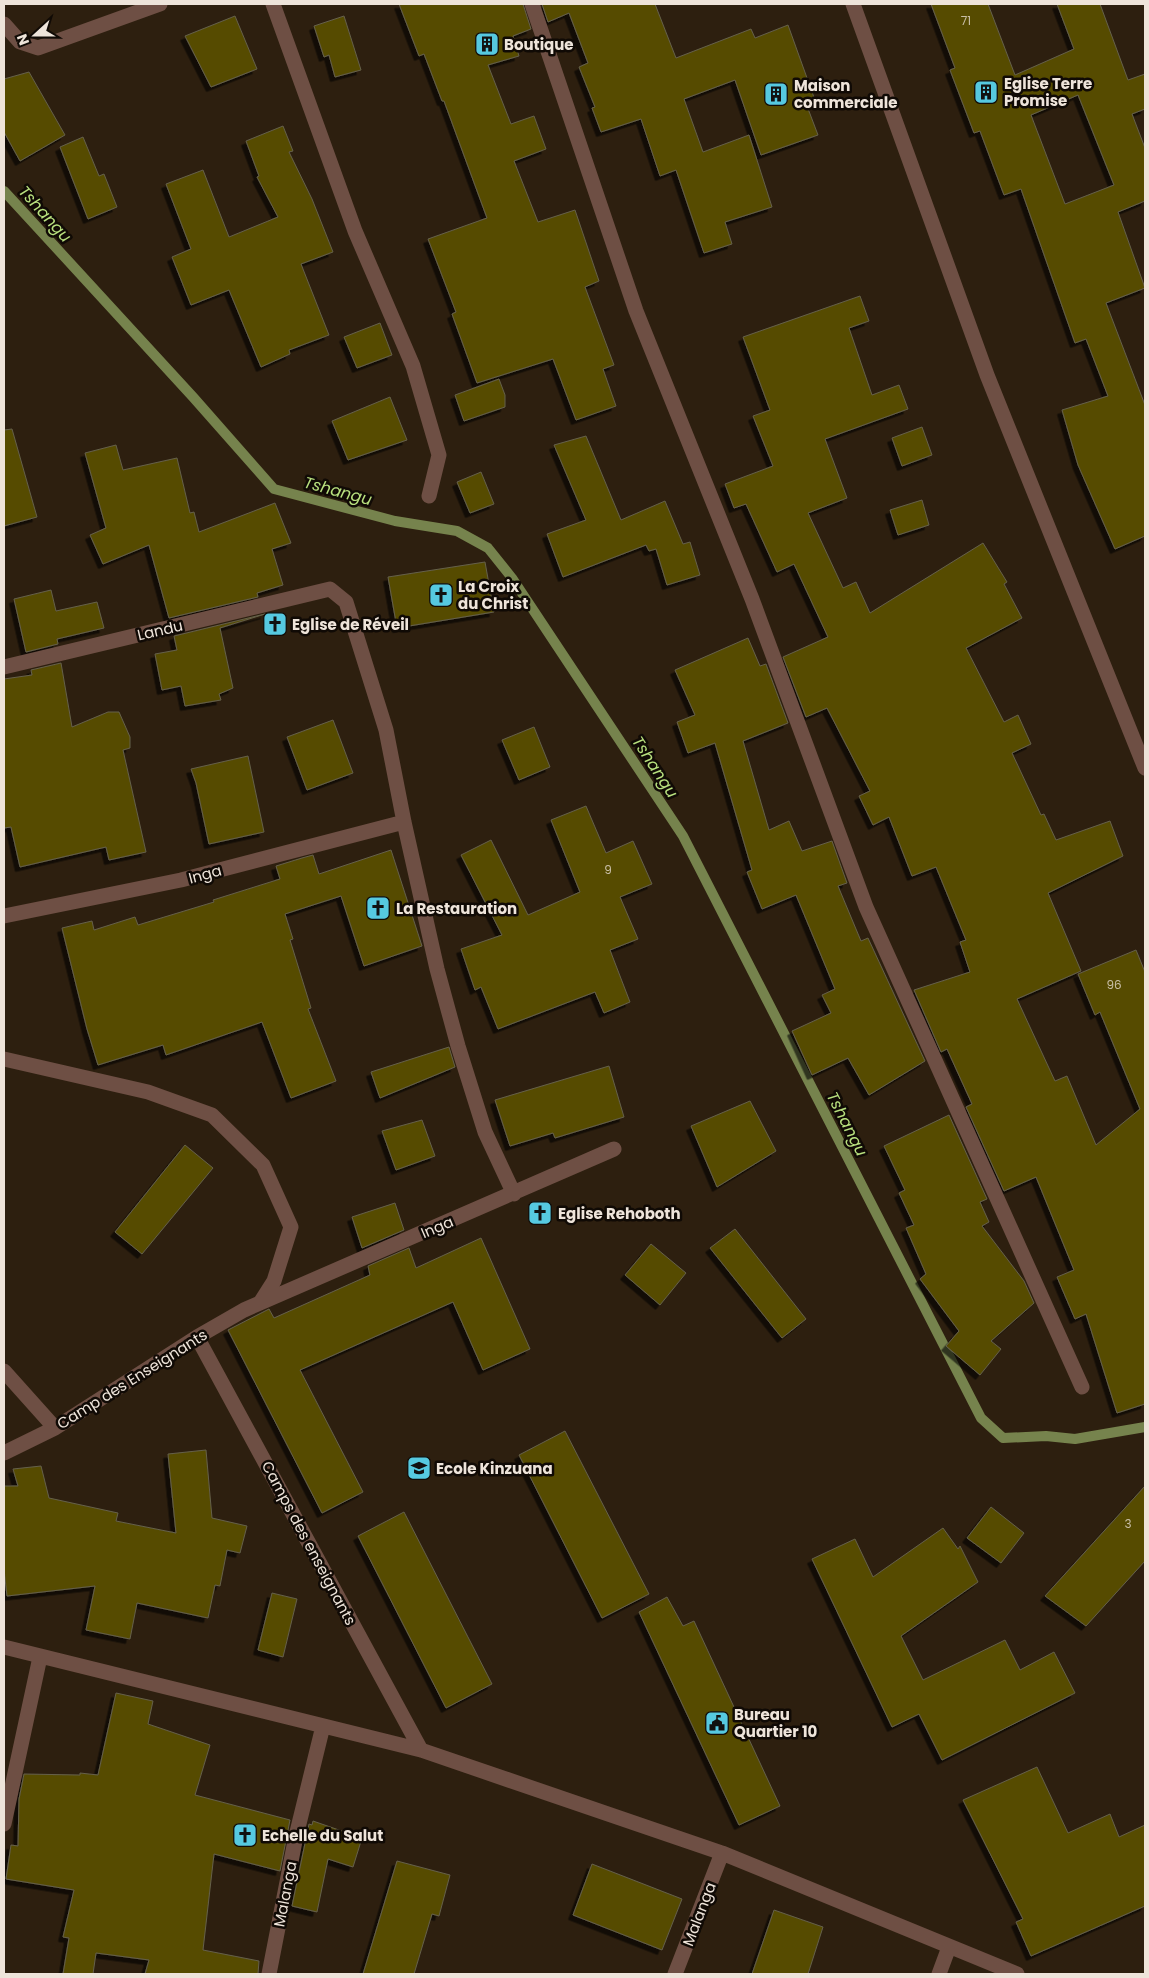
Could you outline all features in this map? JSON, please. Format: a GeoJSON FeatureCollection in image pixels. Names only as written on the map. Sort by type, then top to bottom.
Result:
{"type":"FeatureCollection","features":[{"type":"Feature","properties":{"kind":"street"},"geometry":{"type":"LineString","coordinates":[[4,24],[20,42],[38,48],[160,4]]}},
{"type":"Feature","properties":{"kind":"street"},"geometry":{"type":"LineString","coordinates":[[273,4],[354,231],[414,366],[440,455],[429,496]]}},
{"type":"Feature","properties":{"kind":"street"},"geometry":{"type":"LineString","coordinates":[[532,4],[636,311],[752,599],[866,907],[1082,1387]]}},
{"type":"Feature","properties":{"kind":"street"},"geometry":{"type":"LineString","coordinates":[[853,4],[987,374],[1145,768]]}},
{"type":"Feature","properties":{"kind":"street","name":"Landu"},"geometry":{"type":"LineString","coordinates":[[4,667],[330,589],[346,602],[386,730],[404,822]]}},
{"type":"Feature","properties":{"kind":"street"},"geometry":{"type":"LineString","coordinates":[[404,822],[437,969],[458,1046],[485,1132],[514,1194]]}},
{"type":"Feature","properties":{"kind":"street","name":"Inga"},"geometry":{"type":"LineString","coordinates":[[4,916],[181,880],[404,822]]}},
{"type":"Feature","properties":{"kind":"street"},"geometry":{"type":"LineString","coordinates":[[4,1059],[148,1092],[212,1115],[263,1165],[291,1227],[274,1281],[260,1303]]}},
{"type":"Feature","properties":{"kind":"street","name":"Inga"},"geometry":{"type":"LineString","coordinates":[[260,1303],[614,1149]]}},
{"type":"Feature","properties":{"kind":"street","name":"Camp des Enseignants"},"geometry":{"type":"LineString","coordinates":[[4,1453],[55,1428],[197,1337],[260,1303]]}},
{"type":"Feature","properties":{"kind":"street","name":"Camps des enseignants"},"geometry":{"type":"LineString","coordinates":[[197,1337],[421,1750]]}},
{"type":"Feature","properties":{"kind":"street"},"geometry":{"type":"LineString","coordinates":[[4,1371],[55,1428]]}},
{"type":"Feature","properties":{"kind":"street"},"geometry":{"type":"LineString","coordinates":[[4,1647],[421,1750],[722,1853],[1017,1974]]}},
{"type":"Feature","properties":{"kind":"street"},"geometry":{"type":"LineString","coordinates":[[4,1824],[40,1656]]}},
{"type":"Feature","properties":{"kind":"street","name":"Malanga"},"geometry":{"type":"LineString","coordinates":[[269,1974],[296,1836],[323,1726]]}},
{"type":"Feature","properties":{"kind":"street","name":"Malanga"},"geometry":{"type":"LineString","coordinates":[[675,1974],[722,1853]]}},
{"type":"Feature","properties":{"kind":"street"},"geometry":{"type":"LineString","coordinates":[[940,1974],[949,1947]]}},
{"type":"Feature","properties":{"kind":"building"},"geometry":{"type":"Polygon","coordinates":[[[399,4],[523,4],[531,29],[513,36],[519,56],[488,65],[511,124],[534,116],[546,149],[514,161],[538,222],[575,210],[599,281],[585,287],[614,365],[603,369],[616,406],[576,420],[553,359],[477,383],[452,314],[456,312],[428,239],[487,218],[444,101],[442,101],[424,54],[419,56],[399,4]]]}},
{"type":"Feature","properties":{"kind":"building"},"geometry":{"type":"Polygon","coordinates":[[[542,4],[655,4],[676,58],[751,29],[755,38],[788,25],[816,103],[807,106],[818,135],[761,155],[735,80],[684,99],[703,152],[749,135],[772,207],[725,222],[732,244],[704,253],[676,170],[660,176],[641,119],[601,132],[592,108],[595,107],[579,67],[588,63],[569,13],[548,22],[542,4]]]}},
{"type":"Feature","properties":{"kind":"building"},"geometry":{"type":"Polygon","coordinates":[[[931,4],[988,4],[1015,75],[1074,49],[1057,4],[1100,4],[1128,80],[1145,74],[1145,109],[1132,114],[1145,148],[1145,201],[1118,212],[1145,288],[1106,303],[1145,405],[1145,536],[1115,549],[1078,465],[1062,410],[1108,396],[1086,339],[1075,343],[1021,189],[1004,195],[980,131],[974,133],[950,70],[955,68],[931,4]],[[1078,95],[1031,115],[1065,204],[1114,185],[1078,95]]]}},
{"type":"Feature","properties":{"kind":"building"},"geometry":{"type":"Polygon","coordinates":[[[235,16],[257,69],[211,87],[185,36],[235,16]]]}},
{"type":"Feature","properties":{"kind":"building"},"geometry":{"type":"Polygon","coordinates":[[[344,16],[361,70],[335,77],[329,55],[324,57],[314,26],[344,16]]]}},
{"type":"Feature","properties":{"kind":"building"},"geometry":{"type":"Polygon","coordinates":[[[29,72],[65,135],[20,161],[4,132],[4,79],[29,72]]]}},
{"type":"Feature","properties":{"kind":"building"},"geometry":{"type":"Polygon","coordinates":[[[283,126],[293,151],[289,152],[312,199],[333,252],[301,264],[329,335],[289,350],[290,354],[261,367],[229,290],[191,305],[172,257],[191,249],[166,184],[203,170],[229,237],[278,217],[257,177],[259,176],[246,141],[283,126]]]}},
{"type":"Feature","properties":{"kind":"building"},"geometry":{"type":"Polygon","coordinates":[[[83,137],[99,176],[104,174],[117,207],[88,219],[60,147],[83,137]]]}},
{"type":"Feature","properties":{"kind":"building"},"geometry":{"type":"Polygon","coordinates":[[[860,296],[869,321],[849,328],[872,395],[899,385],[908,409],[825,439],[847,498],[808,513],[843,588],[856,582],[870,613],[983,543],[1007,582],[1004,584],[1022,618],[966,648],[1004,722],[1018,715],[1031,744],[1012,753],[1041,815],[1044,814],[1056,840],[1110,821],[1123,856],[1048,893],[1081,971],[1017,999],[1055,1081],[1067,1076],[1096,1145],[1140,1109],[1100,1012],[1095,1015],[1078,974],[1136,950],[1145,972],[1145,1404],[1117,1413],[1086,1314],[1075,1319],[1057,1277],[1074,1270],[1036,1177],[1004,1191],[966,1107],[972,1104],[947,1049],[941,1052],[914,990],[970,972],[960,942],[966,940],[936,867],[912,876],[889,817],[873,825],[859,796],[870,791],[827,708],[806,717],[783,657],[828,637],[794,564],[777,572],[746,504],[734,508],[725,484],[773,466],[753,416],[770,410],[743,337],[860,296]]]}},
{"type":"Feature","properties":{"kind":"building"},"geometry":{"type":"Polygon","coordinates":[[[380,323],[392,355],[357,368],[344,337],[380,323]]]}},
{"type":"Feature","properties":{"kind":"building"},"geometry":{"type":"Polygon","coordinates":[[[499,379],[505,395],[505,407],[464,421],[455,395],[499,379]]]}},
{"type":"Feature","properties":{"kind":"building"},"geometry":{"type":"Polygon","coordinates":[[[390,397],[407,440],[348,460],[332,421],[390,397]]]}},
{"type":"Feature","properties":{"kind":"building"},"geometry":{"type":"Polygon","coordinates":[[[922,427],[932,455],[902,466],[892,438],[922,427]]]}},
{"type":"Feature","properties":{"kind":"building"},"geometry":{"type":"Polygon","coordinates":[[[12,429],[37,517],[4,526],[4,430],[12,429]]]}},
{"type":"Feature","properties":{"kind":"building"},"geometry":{"type":"Polygon","coordinates":[[[586,436],[621,520],[665,501],[683,544],[690,542],[700,575],[667,585],[656,549],[649,551],[646,545],[563,577],[547,534],[586,520],[554,445],[586,436]]]}},
{"type":"Feature","properties":{"kind":"building"},"geometry":{"type":"Polygon","coordinates":[[[116,445],[123,470],[177,458],[190,513],[194,512],[199,532],[275,503],[291,543],[272,549],[283,585],[257,593],[258,597],[169,618],[149,545],[103,564],[90,535],[106,528],[85,453],[116,445]]]}},
{"type":"Feature","properties":{"kind":"building"},"geometry":{"type":"Polygon","coordinates":[[[481,472],[494,504],[470,513],[457,482],[481,472]]]}},
{"type":"Feature","properties":{"kind":"building"},"geometry":{"type":"Polygon","coordinates":[[[922,500],[929,525],[898,535],[890,510],[922,500]]]}},
{"type":"Feature","properties":{"kind":"building","name":"La Croix du Christ"},"geometry":{"type":"Polygon","coordinates":[[[485,562],[494,612],[397,628],[388,577],[485,562]]]}},
{"type":"Feature","properties":{"kind":"building"},"geometry":{"type":"Polygon","coordinates":[[[51,590],[56,611],[97,602],[104,628],[57,639],[58,644],[26,652],[14,599],[51,590]]]}},
{"type":"Feature","properties":{"kind":"building"},"geometry":{"type":"Polygon","coordinates":[[[265,614],[220,628],[233,688],[219,694],[221,700],[185,706],[181,686],[162,690],[155,654],[177,650],[174,636],[265,614]]]}},
{"type":"Feature","properties":{"kind":"building"},"geometry":{"type":"Polygon","coordinates":[[[748,638],[760,666],[766,664],[788,723],[743,741],[769,830],[789,821],[802,851],[832,841],[847,883],[838,886],[861,941],[868,938],[925,1061],[869,1095],[848,1058],[812,1075],[792,1031],[831,1013],[822,995],[835,989],[796,895],[762,909],[747,872],[752,870],[715,743],[688,753],[677,722],[695,715],[675,670],[748,638]]]}},
{"type":"Feature","properties":{"kind":"building"},"geometry":{"type":"Polygon","coordinates":[[[61,663],[72,727],[108,712],[119,712],[130,737],[130,748],[123,750],[146,852],[109,860],[106,847],[20,867],[11,827],[4,828],[4,679],[32,675],[31,670],[61,663]]]}},
{"type":"Feature","properties":{"kind":"building"},"geometry":{"type":"Polygon","coordinates":[[[333,720],[353,773],[307,790],[287,737],[333,720]]]}},
{"type":"Feature","properties":{"kind":"building"},"geometry":{"type":"Polygon","coordinates":[[[534,727],[550,767],[519,780],[502,740],[534,727]]]}},
{"type":"Feature","properties":{"kind":"building"},"geometry":{"type":"Polygon","coordinates":[[[248,756],[264,832],[209,844],[196,783],[191,769],[248,756]]]}},
{"type":"Feature","properties":{"kind":"building"},"geometry":{"type":"Polygon","coordinates":[[[586,806],[606,853],[633,841],[652,884],[620,897],[638,939],[610,950],[630,1002],[604,1013],[595,992],[498,1029],[481,987],[475,990],[461,949],[502,935],[461,855],[491,840],[528,915],[580,892],[551,820],[586,806]]]}},
{"type":"Feature","properties":{"kind":"building"},"geometry":{"type":"Polygon","coordinates":[[[391,850],[422,946],[364,966],[341,896],[285,914],[293,939],[290,940],[311,1008],[308,1009],[336,1081],[291,1098],[262,1022],[166,1055],[163,1045],[98,1065],[62,928],[92,921],[94,930],[135,917],[138,925],[214,902],[213,900],[280,879],[276,866],[302,858],[313,855],[319,874],[391,850]]]}},
{"type":"Feature","properties":{"kind":"building"},"geometry":{"type":"Polygon","coordinates":[[[449,1047],[455,1067],[380,1098],[371,1072],[449,1047]]]}},
{"type":"Feature","properties":{"kind":"building"},"geometry":{"type":"Polygon","coordinates":[[[609,1066],[624,1117],[555,1138],[553,1133],[510,1146],[495,1100],[609,1066]]]}},
{"type":"Feature","properties":{"kind":"building"},"geometry":{"type":"Polygon","coordinates":[[[750,1101],[776,1151],[717,1187],[691,1126],[750,1101]]]}},
{"type":"Feature","properties":{"kind":"building"},"geometry":{"type":"Polygon","coordinates":[[[949,1115],[987,1199],[980,1202],[989,1222],[982,1226],[1024,1281],[1034,1303],[991,1341],[1001,1349],[980,1375],[946,1346],[959,1331],[920,1279],[926,1274],[906,1228],[914,1225],[899,1193],[905,1190],[884,1146],[949,1115]]]}},
{"type":"Feature","properties":{"kind":"building"},"geometry":{"type":"Polygon","coordinates":[[[422,1120],[435,1156],[396,1170],[382,1131],[422,1120]]]}},
{"type":"Feature","properties":{"kind":"building"},"geometry":{"type":"Polygon","coordinates":[[[185,1145],[213,1168],[142,1254],[115,1232],[185,1145]]]}},
{"type":"Feature","properties":{"kind":"building"},"geometry":{"type":"Polygon","coordinates":[[[395,1203],[404,1230],[362,1248],[352,1217],[395,1203]]]}},
{"type":"Feature","properties":{"kind":"building"},"geometry":{"type":"Polygon","coordinates":[[[735,1229],[806,1319],[782,1338],[710,1248],[735,1229]]]}},
{"type":"Feature","properties":{"kind":"building"},"geometry":{"type":"Polygon","coordinates":[[[481,1238],[530,1349],[483,1370],[453,1302],[300,1370],[363,1492],[322,1513],[228,1330],[269,1309],[274,1318],[370,1275],[368,1266],[409,1248],[416,1268],[481,1238]]]}},
{"type":"Feature","properties":{"kind":"building"},"geometry":{"type":"Polygon","coordinates":[[[651,1244],[686,1273],[660,1305],[625,1275],[651,1244]]]}},
{"type":"Feature","properties":{"kind":"building"},"geometry":{"type":"Polygon","coordinates":[[[565,1431],[649,1594],[602,1618],[519,1455],[565,1431]]]}},
{"type":"Feature","properties":{"kind":"building"},"geometry":{"type":"Polygon","coordinates":[[[206,1450],[212,1518],[247,1526],[240,1553],[227,1550],[220,1586],[215,1585],[208,1618],[137,1603],[130,1639],[86,1630],[95,1586],[7,1596],[4,1570],[4,1486],[18,1486],[13,1469],[41,1466],[49,1498],[118,1513],[116,1521],[176,1533],[168,1454],[206,1450]]]}},
{"type":"Feature","properties":{"kind":"building"},"geometry":{"type":"Polygon","coordinates":[[[1145,1486],[1145,1561],[1086,1626],[1045,1596],[1145,1486]]]}},
{"type":"Feature","properties":{"kind":"building"},"geometry":{"type":"Polygon","coordinates":[[[991,1507],[1024,1533],[1001,1563],[967,1538],[991,1507]]]}},
{"type":"Feature","properties":{"kind":"building"},"geometry":{"type":"Polygon","coordinates":[[[404,1512],[492,1684],[446,1708],[358,1536],[404,1512]]]}},
{"type":"Feature","properties":{"kind":"building"},"geometry":{"type":"Polygon","coordinates":[[[943,1528],[958,1549],[960,1546],[978,1582],[901,1636],[923,1680],[1005,1640],[1020,1670],[1054,1652],[1075,1693],[942,1760],[919,1714],[892,1727],[812,1559],[855,1539],[873,1577],[943,1528]]]}},
{"type":"Feature","properties":{"kind":"building"},"geometry":{"type":"Polygon","coordinates":[[[272,1593],[297,1599],[283,1657],[258,1650],[272,1593]]]}},
{"type":"Feature","properties":{"kind":"building","name":"Bureau Quartier 10"},"geometry":{"type":"Polygon","coordinates":[[[667,1597],[683,1626],[694,1621],[780,1806],[739,1825],[639,1612],[667,1597]]]}},
{"type":"Feature","properties":{"kind":"building"},"geometry":{"type":"Polygon","coordinates":[[[116,1693],[153,1701],[148,1724],[210,1745],[195,1795],[290,1820],[280,1871],[214,1854],[203,1950],[259,1961],[258,1974],[145,1974],[149,1960],[96,1953],[93,1974],[63,1974],[69,1938],[63,1937],[74,1890],[6,1879],[11,1845],[18,1846],[19,1799],[24,1774],[80,1775],[80,1773],[98,1775],[116,1693]]]}},
{"type":"Feature","properties":{"kind":"building"},"geometry":{"type":"Polygon","coordinates":[[[1037,1767],[1068,1833],[1110,1814],[1119,1837],[1145,1825],[1145,1906],[1031,1956],[1016,1922],[1023,1919],[963,1800],[1037,1767]]]}},
{"type":"Feature","properties":{"kind":"building"},"geometry":{"type":"Polygon","coordinates":[[[313,1821],[362,1838],[353,1867],[328,1859],[317,1912],[292,1906],[309,1824],[312,1825],[313,1821]]]}},
{"type":"Feature","properties":{"kind":"building"},"geometry":{"type":"Polygon","coordinates":[[[397,1861],[450,1875],[439,1916],[432,1914],[414,1974],[363,1974],[397,1861]]]}},
{"type":"Feature","properties":{"kind":"building"},"geometry":{"type":"Polygon","coordinates":[[[592,1864],[682,1899],[662,1950],[573,1915],[592,1864]]]}},
{"type":"Feature","properties":{"kind":"building"},"geometry":{"type":"Polygon","coordinates":[[[774,1910],[823,1927],[808,1974],[752,1974],[774,1910]]]}},
{"type":"Feature","properties":{"kind":"waterway","name":"Tshangu"},"geometry":{"type":"LineString","coordinates":[[4,191],[193,397],[274,489],[395,521],[457,531],[488,548],[512,578],[683,836],[981,1418],[1003,1438],[1046,1436],[1075,1439],[1145,1427]]}},
{"type":"Feature","properties":{"kind":"place","name":"Boutique"},"geometry":{"type":"Point","coordinates":[487,44]}},
{"type":"Feature","properties":{"kind":"place","name":"Eglise Terre Promise"},"geometry":{"type":"Point","coordinates":[986,92]}},
{"type":"Feature","properties":{"kind":"place","name":"Maison commerciale"},"geometry":{"type":"Point","coordinates":[776,94]}},
{"type":"Feature","properties":{"kind":"place","name":"La Croix du Christ"},"geometry":{"type":"Point","coordinates":[441,595]}},
{"type":"Feature","properties":{"kind":"place","name":"Eglise de Réveil"},"geometry":{"type":"Point","coordinates":[275,624]}},
{"type":"Feature","properties":{"kind":"place","name":"La Restauration"},"geometry":{"type":"Point","coordinates":[378,908]}},
{"type":"Feature","properties":{"kind":"place","name":"Eglise Rehoboth"},"geometry":{"type":"Point","coordinates":[540,1213]}},
{"type":"Feature","properties":{"kind":"place","name":"Ecole Kinzuana"},"geometry":{"type":"Point","coordinates":[419,1468]}},
{"type":"Feature","properties":{"kind":"place","name":"Bureau Quartier 10"},"geometry":{"type":"Point","coordinates":[717,1723]}},
{"type":"Feature","properties":{"kind":"place","name":"Echelle du Salut"},"geometry":{"type":"Point","coordinates":[245,1835]}}]}
